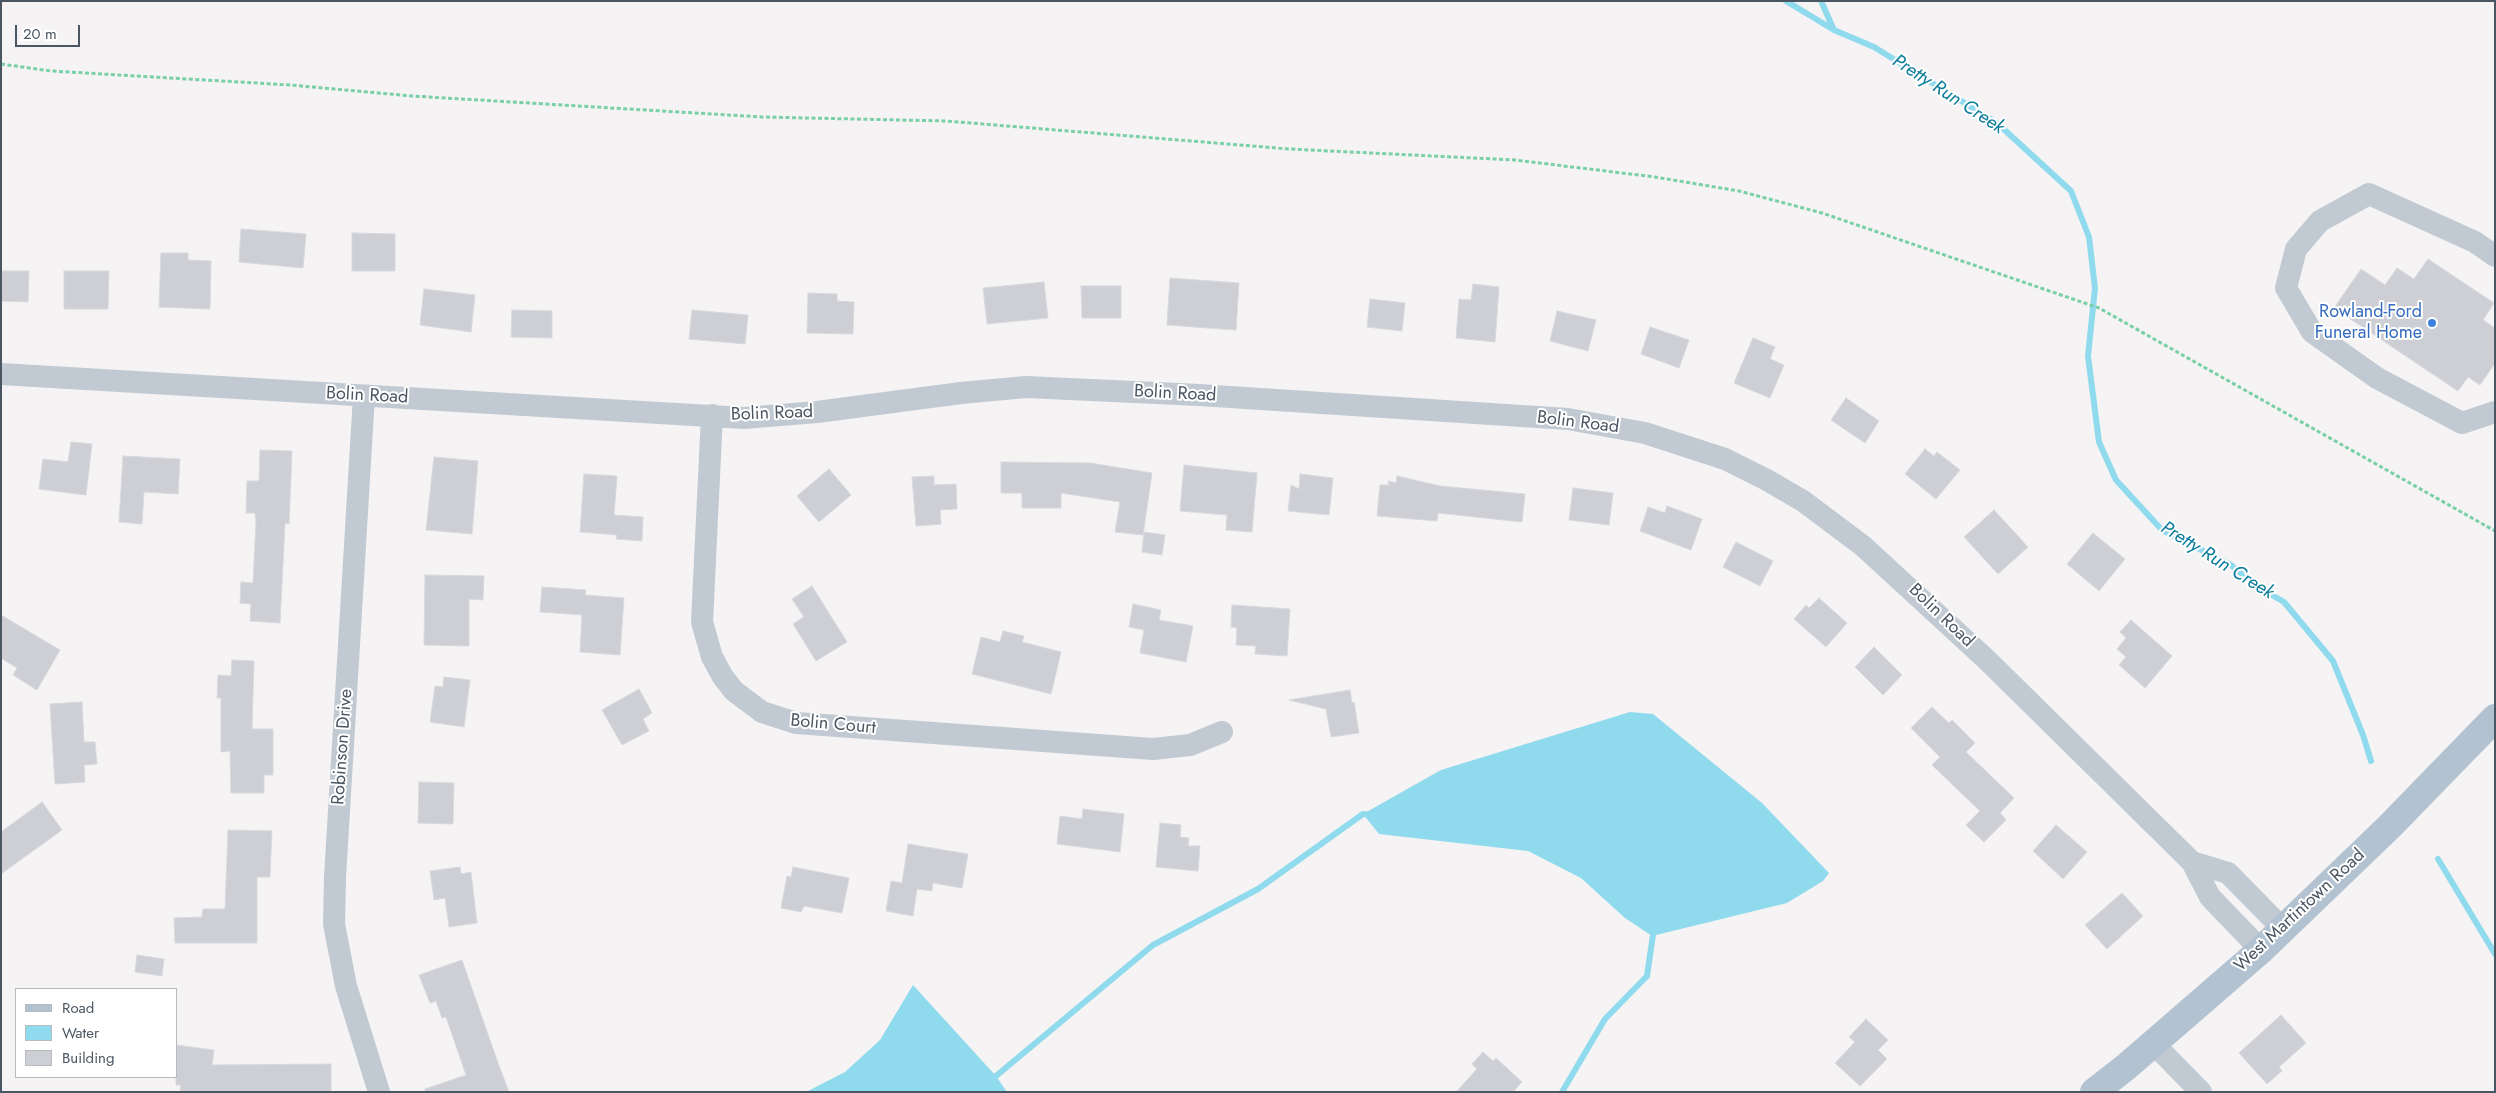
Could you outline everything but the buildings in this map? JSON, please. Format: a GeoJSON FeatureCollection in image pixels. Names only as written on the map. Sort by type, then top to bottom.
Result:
{"type":"FeatureCollection","features":[{"type":"Feature","properties":{"kind":"main road","name":"West Martintown Road"},"geometry":{"type":"LineString","coordinates":[[2094,1092],[2126,1068],[2261,950],[2390,826],[2495,718]]}},
{"type":"Feature","properties":{"kind":"street"},"geometry":{"type":"LineString","coordinates":[[2495,256],[2475,242],[2369,194],[2320,221],[2296,249],[2286,288],[2312,332],[2377,378],[2462,423],[2495,412]]}},
{"type":"Feature","properties":{"kind":"street","name":"Bolin Road"},"geometry":{"type":"LineString","coordinates":[[1,374],[744,418],[817,412],[962,393],[1026,387],[1199,394],[1568,419],[1645,433],[1677,442],[1725,460],[1767,480],[1803,501],[1863,546],[1987,660],[2192,862],[2210,897],[2261,950]]}},
{"type":"Feature","properties":{"kind":"street","name":"Robinson Drive"},"geometry":{"type":"LineString","coordinates":[[364,396],[335,876],[334,924],[346,986],[379,1092]]}},
{"type":"Feature","properties":{"kind":"street","name":"Bolin Court"},"geometry":{"type":"LineString","coordinates":[[712,416],[702,622],[712,657],[723,677],[734,691],[762,712],[796,723],[1153,749],[1190,745],[1222,732]]}},
{"type":"Feature","properties":{"kind":"street","name":"Bolin Road"},"geometry":{"type":"LineString","coordinates":[[2192,862],[2228,873],[2283,929]]}},
{"type":"Feature","properties":{"kind":"street"},"geometry":{"type":"LineString","coordinates":[[2153,1043],[2201,1092]]}},
{"type":"Feature","properties":{"kind":"path"},"geometry":{"type":"LineString","coordinates":[[1,64],[51,71],[290,86],[412,96],[762,117],[946,121],[1279,149],[1515,160],[1655,177],[1739,191],[1822,213],[2099,308],[2495,531]]}},
{"type":"Feature","properties":{"kind":"water"},"geometry":{"type":"Polygon","coordinates":[[[1630,712],[1653,714],[1762,803],[1829,873],[1823,881],[1787,903],[1652,936],[1625,918],[1581,878],[1528,851],[1379,834],[1363,814],[1441,770],[1630,712]]]}},
{"type":"Feature","properties":{"kind":"water"},"geometry":{"type":"Polygon","coordinates":[[[913,985],[996,1076],[1007,1092],[806,1092],[845,1072],[880,1040],[913,985]]]}},
{"type":"Feature","properties":{"kind":"waterway","name":"Pretty Run Creek"},"geometry":{"type":"LineString","coordinates":[[1786,1],[1834,30],[1874,47],[1997,123],[2071,191],[2089,237],[2095,288],[2088,356],[2099,442],[2116,480],[2162,530],[2231,565],[2256,586],[2284,602],[2333,661],[2363,735],[2371,761]]}},
{"type":"Feature","properties":{"kind":"waterway"},"geometry":{"type":"LineString","coordinates":[[1821,1],[1834,30]]}},
{"type":"Feature","properties":{"kind":"waterway"},"geometry":{"type":"LineString","coordinates":[[996,1076],[1153,945],[1258,889],[1363,814],[1372,815]]}},
{"type":"Feature","properties":{"kind":"waterway","name":"Pretty Run Creek"},"geometry":{"type":"LineString","coordinates":[[2438,859],[2495,954]]}},
{"type":"Feature","properties":{"kind":"waterway"},"geometry":{"type":"LineString","coordinates":[[1562,1092],[1605,1019],[1647,976],[1654,928]]}},
{"type":"Feature","properties":{"kind":"place","name":"Rowland-Ford Funeral Home"},"geometry":{"type":"Point","coordinates":[2432,323]}}]}
